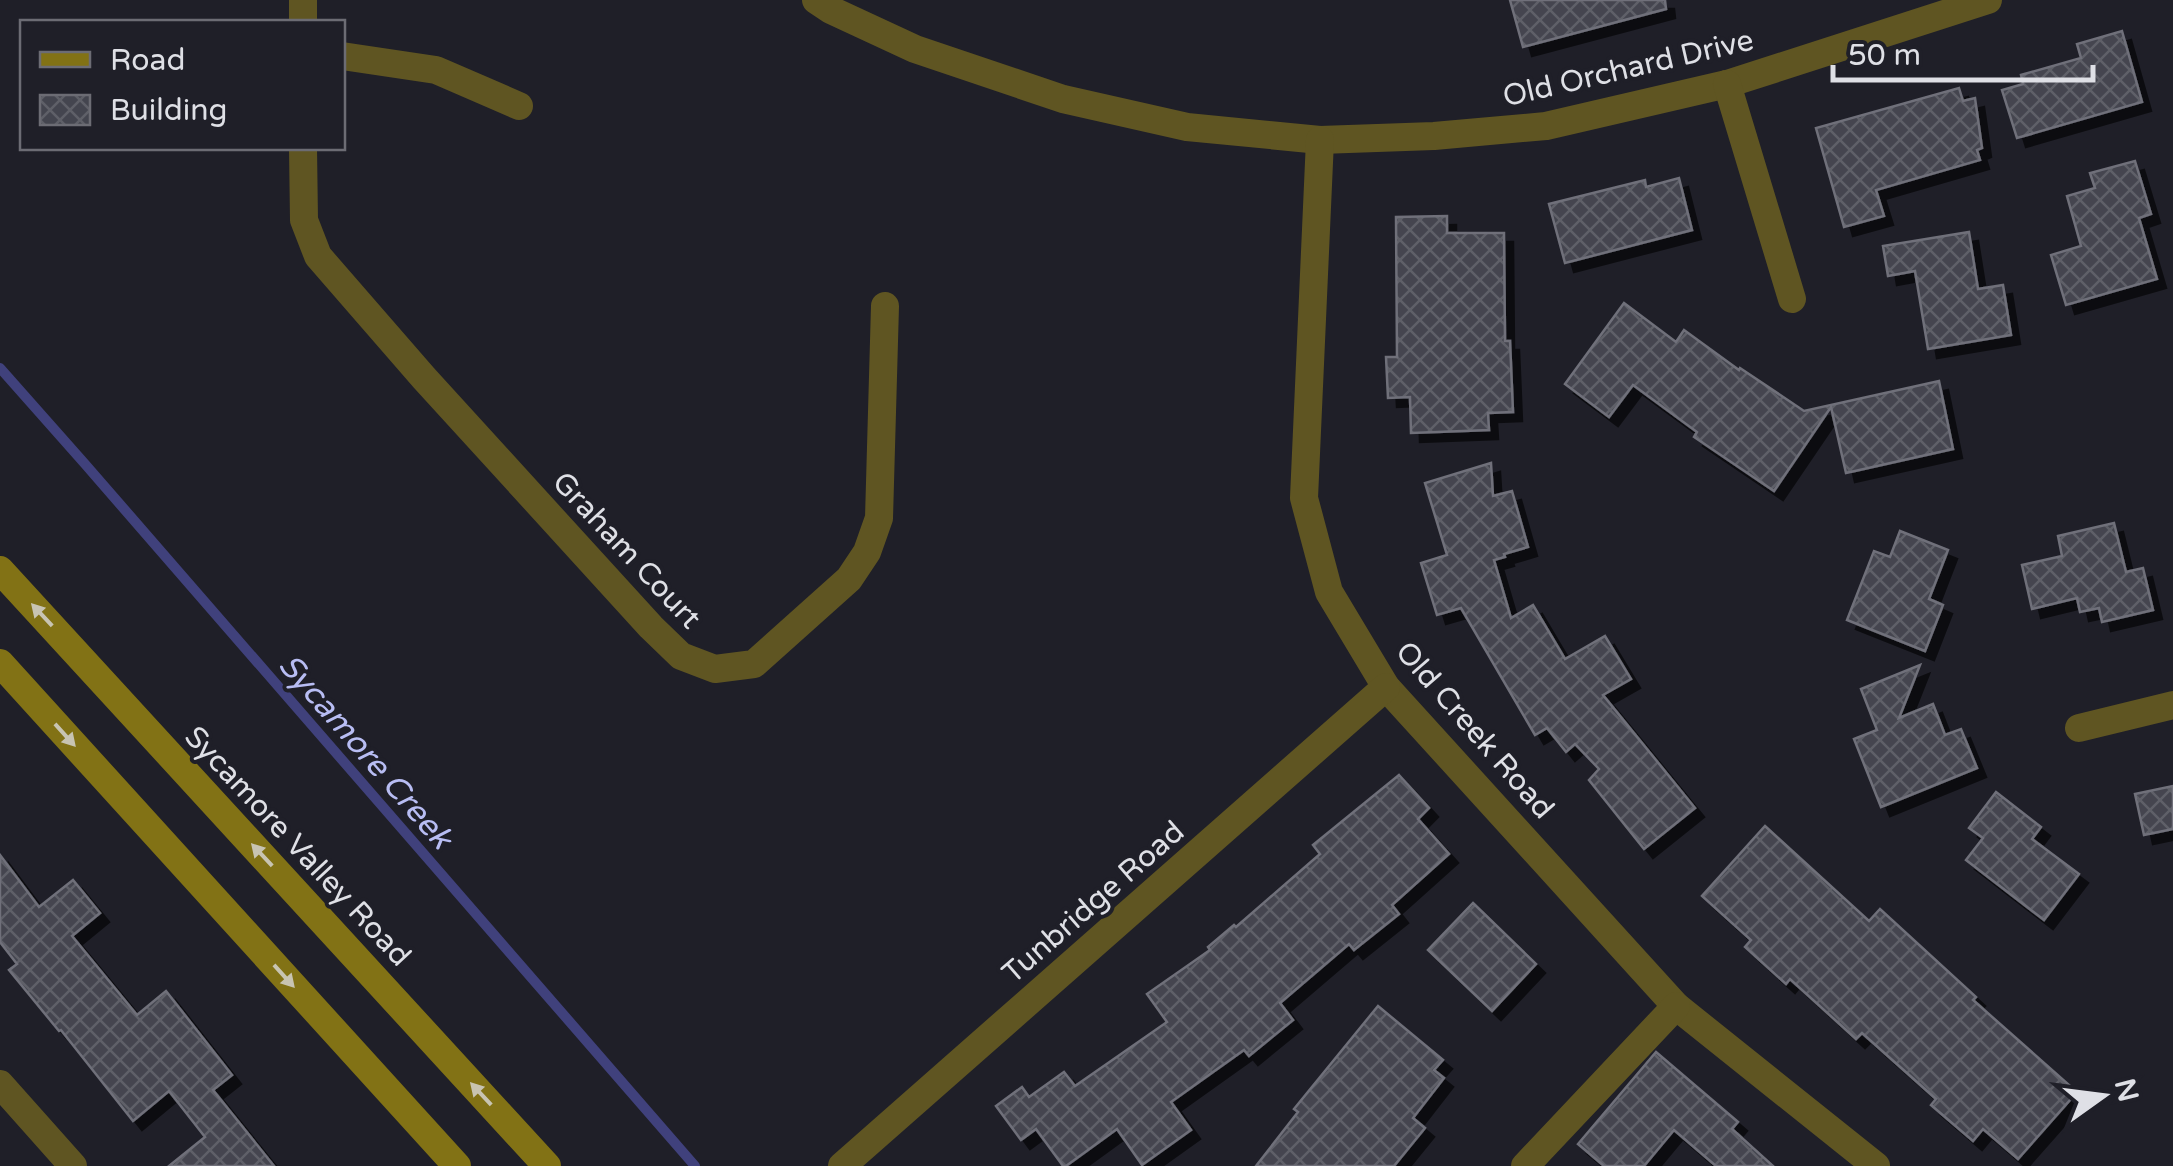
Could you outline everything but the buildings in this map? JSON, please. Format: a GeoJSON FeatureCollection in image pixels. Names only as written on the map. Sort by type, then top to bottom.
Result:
{"type":"FeatureCollection","features":[{"type":"Feature","properties":{"kind":"main road","name":"Sycamore Valley Road"},"geometry":{"type":"LineString","coordinates":[[0,570],[548,1166]]}},
{"type":"Feature","properties":{"kind":"main road"},"geometry":{"type":"LineString","coordinates":[[0,663],[458,1166]]}},
{"type":"Feature","properties":{"kind":"street","name":"Old Orchard Drive"},"geometry":{"type":"LineString","coordinates":[[816,0],[915,49],[1063,99],[1187,127],[1320,140],[1434,136],[1546,126],[1727,84],[1988,0]]}},
{"type":"Feature","properties":{"kind":"street"},"geometry":{"type":"LineString","coordinates":[[345,56],[436,70],[519,106]]}},
{"type":"Feature","properties":{"kind":"street"},"geometry":{"type":"LineString","coordinates":[[1727,84],[1792,299]]}},
{"type":"Feature","properties":{"kind":"street","name":"Old Creek Road"},"geometry":{"type":"LineString","coordinates":[[1320,140],[1304,498],[1329,592],[1386,687],[1676,1006],[1876,1166]]}},
{"type":"Feature","properties":{"kind":"street","name":"Graham Court"},"geometry":{"type":"LineString","coordinates":[[303,150],[304,220],[318,256],[652,627],[681,656],[715,670],[754,664],[849,579],[868,552],[878,518],[885,306]]}},
{"type":"Feature","properties":{"kind":"street","name":"Tunbridge Road"},"geometry":{"type":"LineString","coordinates":[[842,1166],[1386,687]]}},
{"type":"Feature","properties":{"kind":"street"},"geometry":{"type":"LineString","coordinates":[[2079,728],[2173,705]]}},
{"type":"Feature","properties":{"kind":"street"},"geometry":{"type":"LineString","coordinates":[[1525,1166],[1676,1006]]}},
{"type":"Feature","properties":{"kind":"street"},"geometry":{"type":"LineString","coordinates":[[0,1084],[73,1166]]}},
{"type":"Feature","properties":{"kind":"waterway","name":"Sycamore Creek"},"geometry":{"type":"LineString","coordinates":[[0,368],[695,1166]]}}]}
